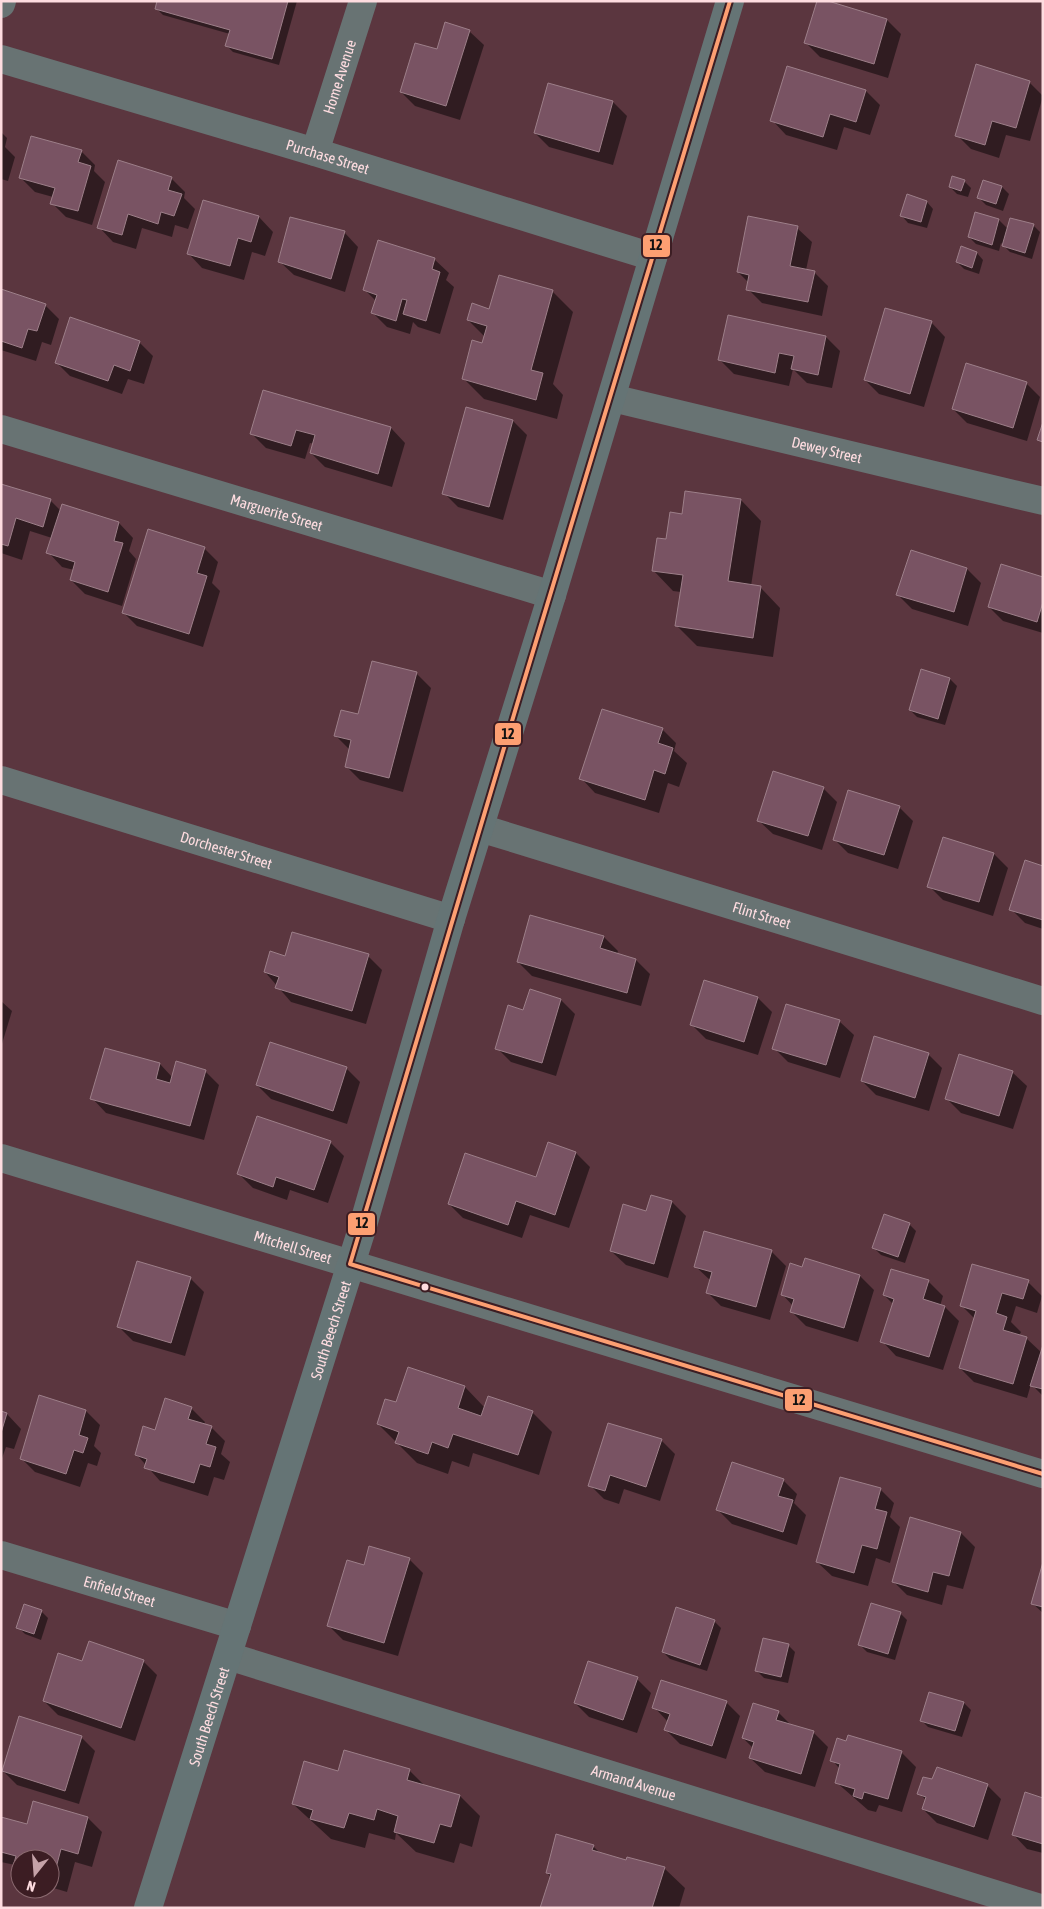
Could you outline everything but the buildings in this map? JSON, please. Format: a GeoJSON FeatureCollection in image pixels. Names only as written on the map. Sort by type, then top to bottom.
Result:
{"type":"FeatureCollection","features":[{"type":"Feature","properties":{"kind":"street","name":"Home Avenue"},"geometry":{"type":"LineString","coordinates":[[316,152],[363,1]]}},
{"type":"Feature","properties":{"kind":"street","name":"South Beech Street"},"geometry":{"type":"LineString","coordinates":[[148,1908],[350,1264],[452,919],[612,398],[730,1]]}},
{"type":"Feature","properties":{"kind":"street","name":"Purchase Street"},"geometry":{"type":"LineString","coordinates":[[1,59],[316,152],[653,257]]}},
{"type":"Feature","properties":{"kind":"street","name":"Dewey Street"},"geometry":{"type":"LineString","coordinates":[[612,398],[1043,501]]}},
{"type":"Feature","properties":{"kind":"street","name":"Marguerite Street"},"geometry":{"type":"LineString","coordinates":[[1,429],[552,595]]}},
{"type":"Feature","properties":{"kind":"street","name":"Dorchester Street"},"geometry":{"type":"LineString","coordinates":[[1,780],[452,919]]}},
{"type":"Feature","properties":{"kind":"street","name":"Flint Street"},"geometry":{"type":"LineString","coordinates":[[480,828],[1043,1001]]}},
{"type":"Feature","properties":{"kind":"street","name":"Mitchell Street"},"geometry":{"type":"LineString","coordinates":[[1,1158],[1043,1474]]}},
{"type":"Feature","properties":{"kind":"street","name":"Enfield Street"},"geometry":{"type":"LineString","coordinates":[[1,1555],[237,1626]]}},
{"type":"Feature","properties":{"kind":"street","name":"Armand Avenue"},"geometry":{"type":"LineString","coordinates":[[228,1656],[1040,1908]]}},
{"type":"Feature","properties":{"kind":"transit line","name":"12"},"geometry":{"type":"LineString","coordinates":[[730,1],[350,1264],[1043,1474]]}}]}
